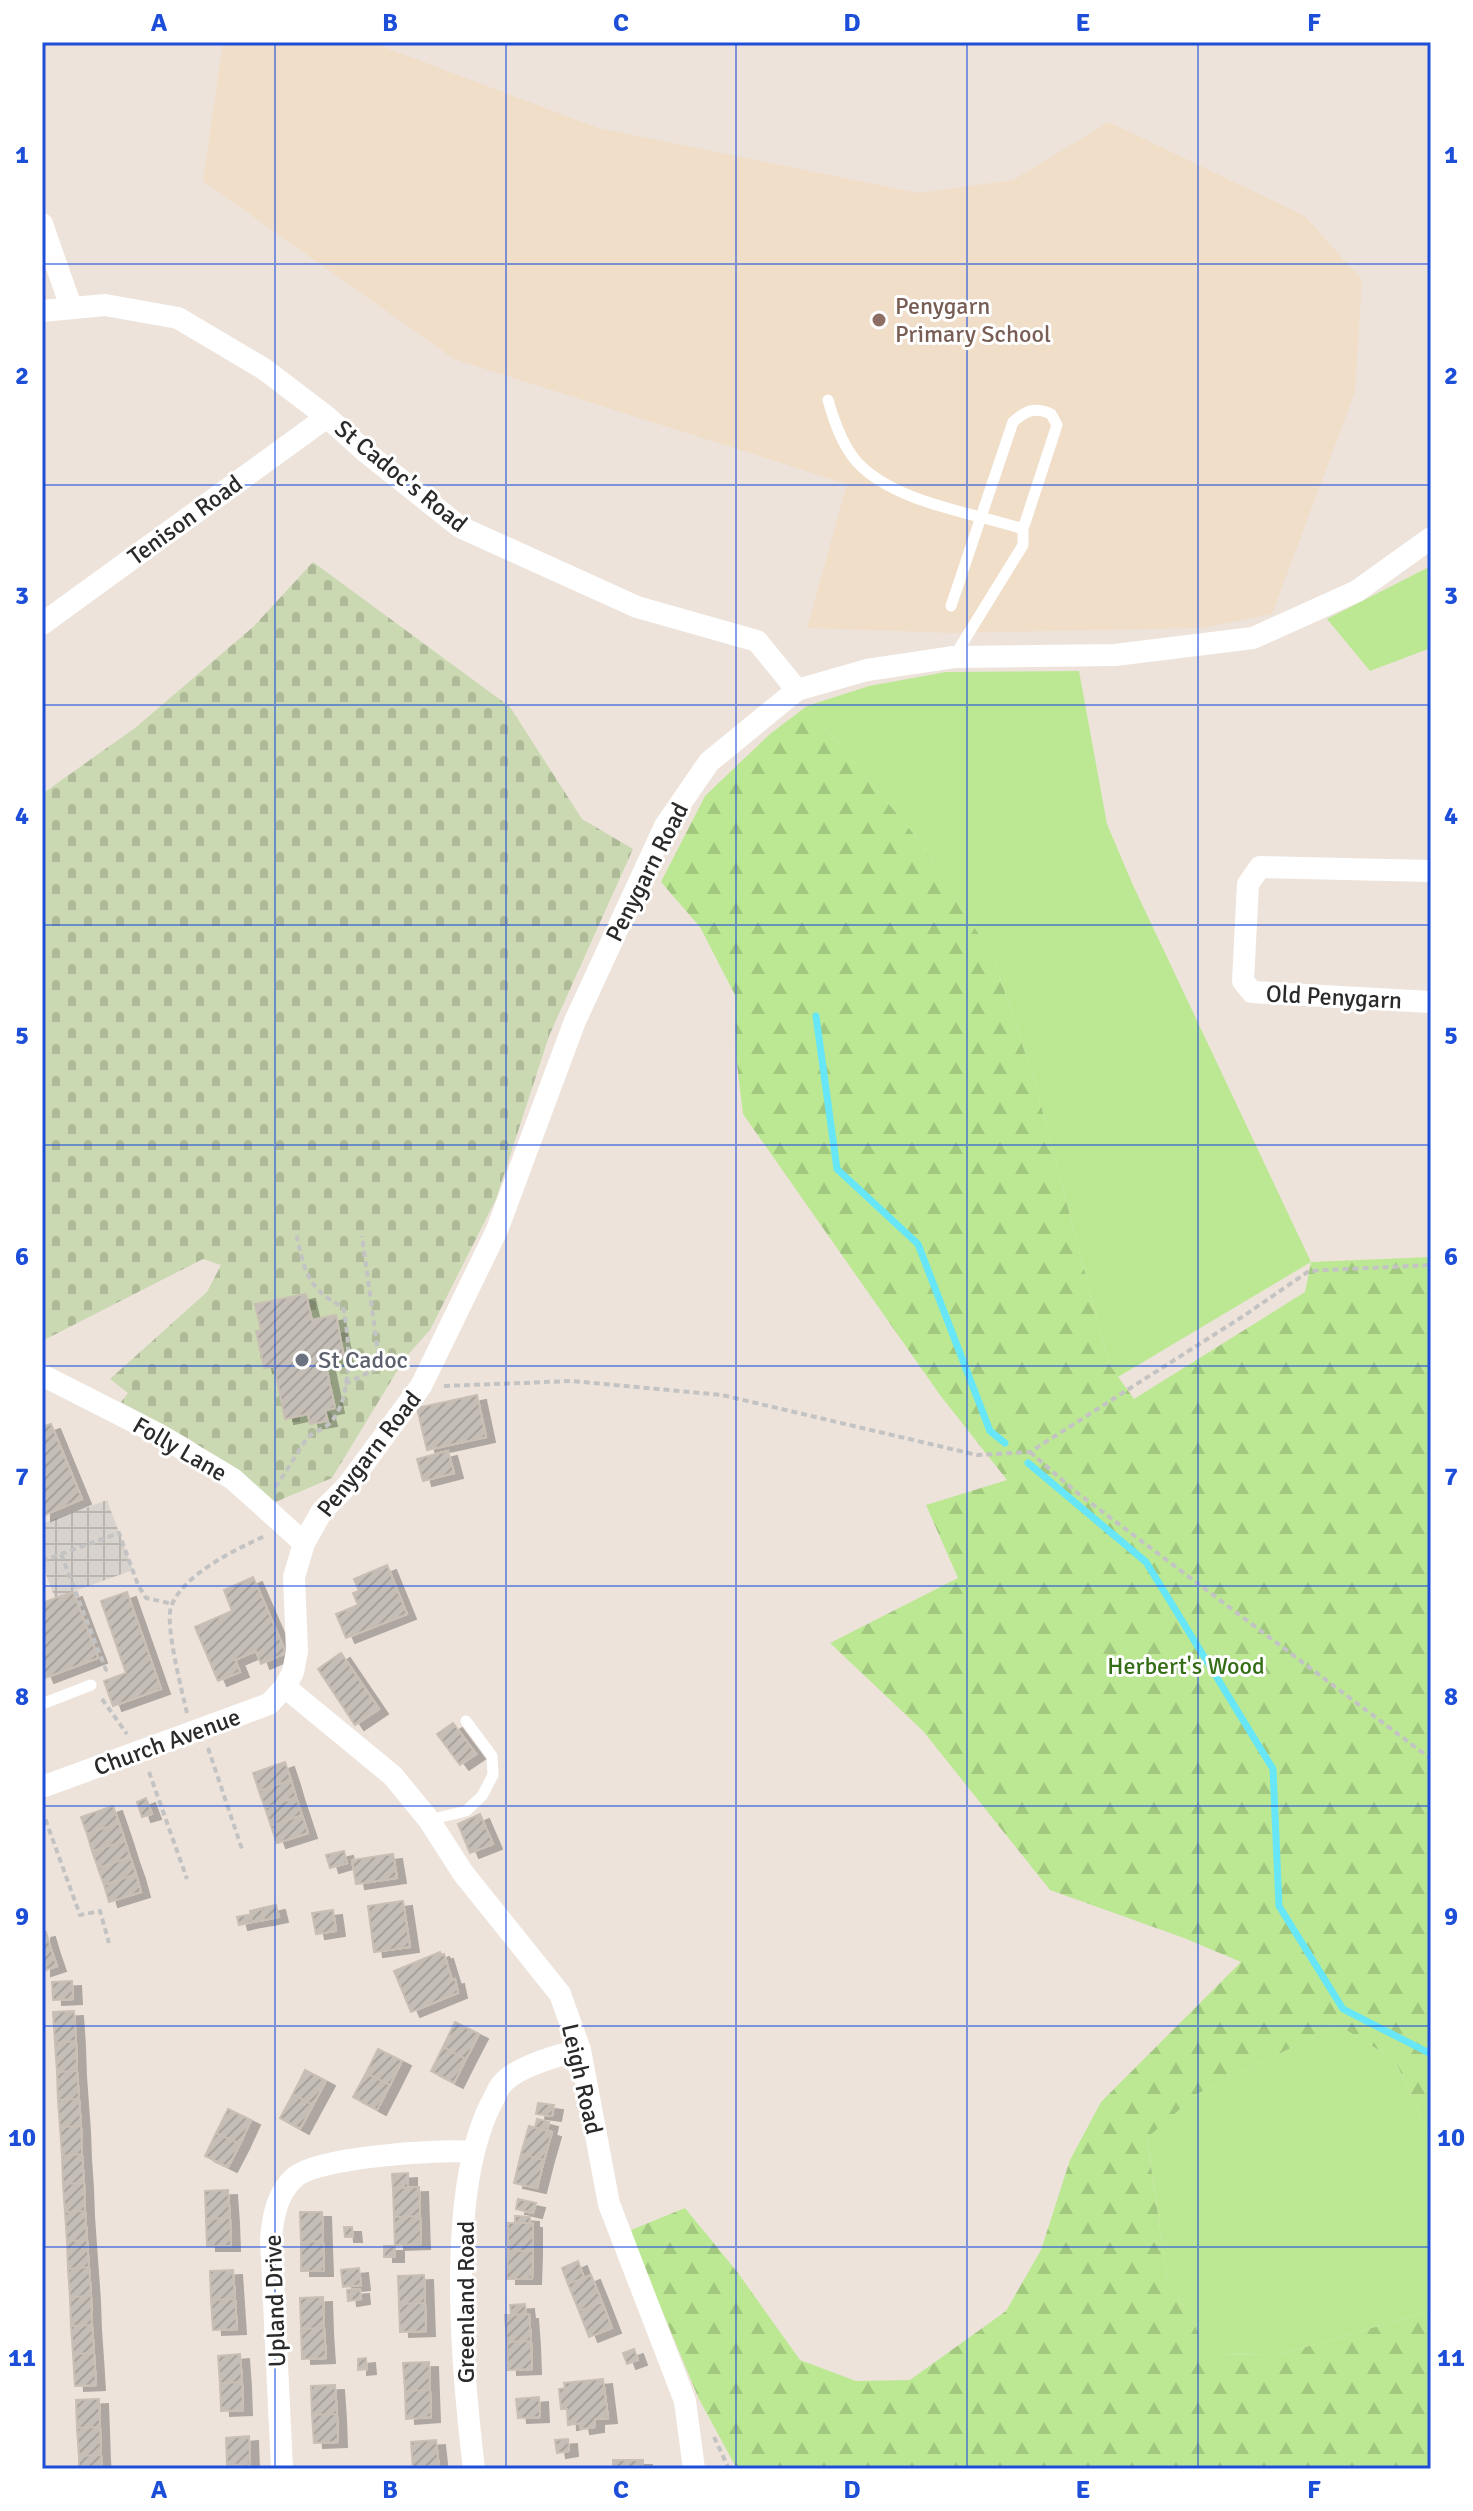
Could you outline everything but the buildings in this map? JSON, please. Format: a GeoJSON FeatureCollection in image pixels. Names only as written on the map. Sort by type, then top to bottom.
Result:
{"type":"FeatureCollection","features":[{"type":"Feature","properties":{"kind":"street"},"geometry":{"type":"LineString","coordinates":[[42,224],[71,307]]}},
{"type":"Feature","properties":{"kind":"street","name":"St Cadoc's Road"},"geometry":{"type":"LineString","coordinates":[[42,311],[105,305],[178,318],[264,369],[460,527],[637,607],[757,641],[797,690]]}},
{"type":"Feature","properties":{"kind":"street","name":"Tenison Road"},"geometry":{"type":"LineString","coordinates":[[42,624],[327,417]]}},
{"type":"Feature","properties":{"kind":"street","name":"Penygarn Road"},"geometry":{"type":"LineString","coordinates":[[285,1687],[293,1672],[297,1651],[294,1577],[304,1543],[322,1511],[348,1485],[421,1386],[497,1230],[575,1021],[665,826],[709,762],[797,690],[867,670],[954,657],[1115,655],[1253,638],[1357,591],[1431,538]]}},
{"type":"Feature","properties":{"kind":"street","name":"Old Penygarn"},"geometry":{"type":"LineString","coordinates":[[1431,871],[1260,867],[1248,884],[1243,981],[1252,992],[1431,1002]]}},
{"type":"Feature","properties":{"kind":"street","name":"Folly Lane"},"geometry":{"type":"LineString","coordinates":[[42,1375],[158,1434],[233,1479],[304,1543]]}},
{"type":"Feature","properties":{"kind":"street","name":"Church Avenue"},"geometry":{"type":"LineString","coordinates":[[42,1787],[197,1733],[269,1704],[285,1687]]}},
{"type":"Feature","properties":{"kind":"street","name":"Leigh Road"},"geometry":{"type":"LineString","coordinates":[[285,1687],[393,1776],[429,1820],[463,1873],[560,1994],[580,2050],[609,2204],[685,2401],[694,2469]]}},
{"type":"Feature","properties":{"kind":"street","name":"Greenland Road"},"geometry":{"type":"LineString","coordinates":[[474,2469],[464,2345],[462,2243],[472,2152],[485,2115],[502,2083],[545,2059],[580,2050]]}},
{"type":"Feature","properties":{"kind":"street","name":"Upland Drive"},"geometry":{"type":"LineString","coordinates":[[282,2469],[271,2239],[274,2214],[282,2194],[295,2177],[313,2166],[422,2152],[472,2152]]}},
{"type":"Feature","properties":{"kind":"lane"},"geometry":{"type":"LineString","coordinates":[[828,400],[836,424],[856,460],[882,483],[917,497],[1023,529]]}},
{"type":"Feature","properties":{"kind":"lane"},"geometry":{"type":"LineString","coordinates":[[951,606],[1013,422],[1024,412],[1039,408],[1051,414],[1057,425],[1023,529],[1023,545],[954,657]]}},
{"type":"Feature","properties":{"kind":"lane"},"geometry":{"type":"LineString","coordinates":[[42,1704],[91,1685]]}},
{"type":"Feature","properties":{"kind":"lane"},"geometry":{"type":"LineString","coordinates":[[429,1820],[466,1811],[482,1796],[493,1775],[492,1756],[466,1721]]}},
{"type":"Feature","properties":{"kind":"path"},"geometry":{"type":"LineString","coordinates":[[260,1504],[288,1470],[307,1438],[329,1425],[342,1397],[348,1367],[348,1330],[343,1307],[323,1297],[310,1282],[296,1232]]}},
{"type":"Feature","properties":{"kind":"path"},"geometry":{"type":"LineString","coordinates":[[345,1384],[380,1367],[362,1236]]}},
{"type":"Feature","properties":{"kind":"path"},"geometry":{"type":"LineString","coordinates":[[421,1386],[572,1381],[722,1395],[977,1455],[1030,1452],[1309,1271],[1431,1265]]}},
{"type":"Feature","properties":{"kind":"path"},"geometry":{"type":"LineString","coordinates":[[1030,1452],[1075,1491],[1431,1759]]}},
{"type":"Feature","properties":{"kind":"path"},"geometry":{"type":"LineString","coordinates":[[243,1852],[197,1733],[173,1647],[170,1609],[189,1581],[224,1557],[285,1527]]}},
{"type":"Feature","properties":{"kind":"path"},"geometry":{"type":"LineString","coordinates":[[42,1561],[119,1533],[138,1585],[146,1598],[173,1604]]}},
{"type":"Feature","properties":{"kind":"path"},"geometry":{"type":"LineString","coordinates":[[61,1554],[106,1670],[91,1685],[141,1752],[187,1879]]}},
{"type":"Feature","properties":{"kind":"path"},"geometry":{"type":"LineString","coordinates":[[42,1810],[80,1915],[100,1911],[109,1943]]}},
{"type":"Feature","properties":{"kind":"shaded area","name":"Penygarn Primary School"},"geometry":{"type":"Polygon","coordinates":[[[223,42],[371,42],[598,128],[919,193],[1013,180],[1109,122],[1305,216],[1362,280],[1355,392],[1272,614],[1202,628],[954,633],[807,628],[847,484],[454,359],[203,181],[223,42]]]}},
{"type":"Feature","properties":{"kind":"shaded area"},"geometry":{"type":"Polygon","coordinates":[[[107,1500],[133,1570],[55,1598],[42,1564],[42,1524],[107,1500]]]}},
{"type":"Feature","properties":{"kind":"green space"},"geometry":{"type":"Polygon","coordinates":[[[313,562],[510,707],[582,819],[633,849],[549,1036],[496,1199],[430,1330],[405,1358],[332,1478],[273,1503],[191,1440],[121,1402],[128,1393],[110,1379],[207,1292],[221,1265],[203,1259],[42,1341],[42,794],[135,728],[253,627],[313,562]]]}},
{"type":"Feature","properties":{"kind":"green space"},"geometry":{"type":"Polygon","coordinates":[[[1431,566],[1431,648],[1370,671],[1327,619],[1431,566]]]}},
{"type":"Feature","properties":{"kind":"green space"},"geometry":{"type":"Polygon","coordinates":[[[1079,671],[1107,824],[1311,1262],[1118,1377],[1109,1364],[1036,1086],[993,957],[922,844],[807,706],[869,686],[946,672],[1079,671]]]}},
{"type":"Feature","properties":{"kind":"green space","name":"Herbert's Wood"},"geometry":{"type":"Polygon","coordinates":[[[807,706],[922,844],[993,957],[1036,1086],[1109,1364],[1134,1399],[1305,1292],[1311,1262],[1431,1257],[1431,2139],[1395,2060],[1338,2025],[1197,2094],[1147,2138],[1167,2277],[1211,2354],[1278,2355],[1431,2311],[1431,2469],[737,2469],[699,2399],[638,2253],[631,2230],[685,2208],[738,2273],[800,2360],[856,2381],[910,2380],[1006,2311],[1041,2250],[1070,2160],[1101,2102],[1241,1962],[1050,1890],[923,1731],[830,1643],[958,1578],[926,1505],[1007,1480],[940,1395],[743,1114],[736,1056],[735,995],[700,927],[661,882],[705,796],[770,734],[807,706]]]}},
{"type":"Feature","properties":{"kind":"green space"},"geometry":{"type":"Polygon","coordinates":[[[1338,2025],[1395,2060],[1431,2139],[1431,2311],[1278,2355],[1211,2354],[1167,2277],[1147,2137],[1197,2094],[1338,2025]]]}},
{"type":"Feature","properties":{"kind":"waterway"},"geometry":{"type":"LineString","coordinates":[[816,1016],[837,1169],[918,1244],[990,1431],[1005,1443]]}},
{"type":"Feature","properties":{"kind":"waterway"},"geometry":{"type":"LineString","coordinates":[[1028,1463],[1146,1562],[1273,1769],[1279,1906],[1343,2009],[1431,2054]]}},
{"type":"Feature","properties":{"kind":"place","name":"Penygarn Primary School"},"geometry":{"type":"Point","coordinates":[879,320]}},
{"type":"Feature","properties":{"kind":"place","name":"St Cadoc"},"geometry":{"type":"Point","coordinates":[302,1360]}}]}
